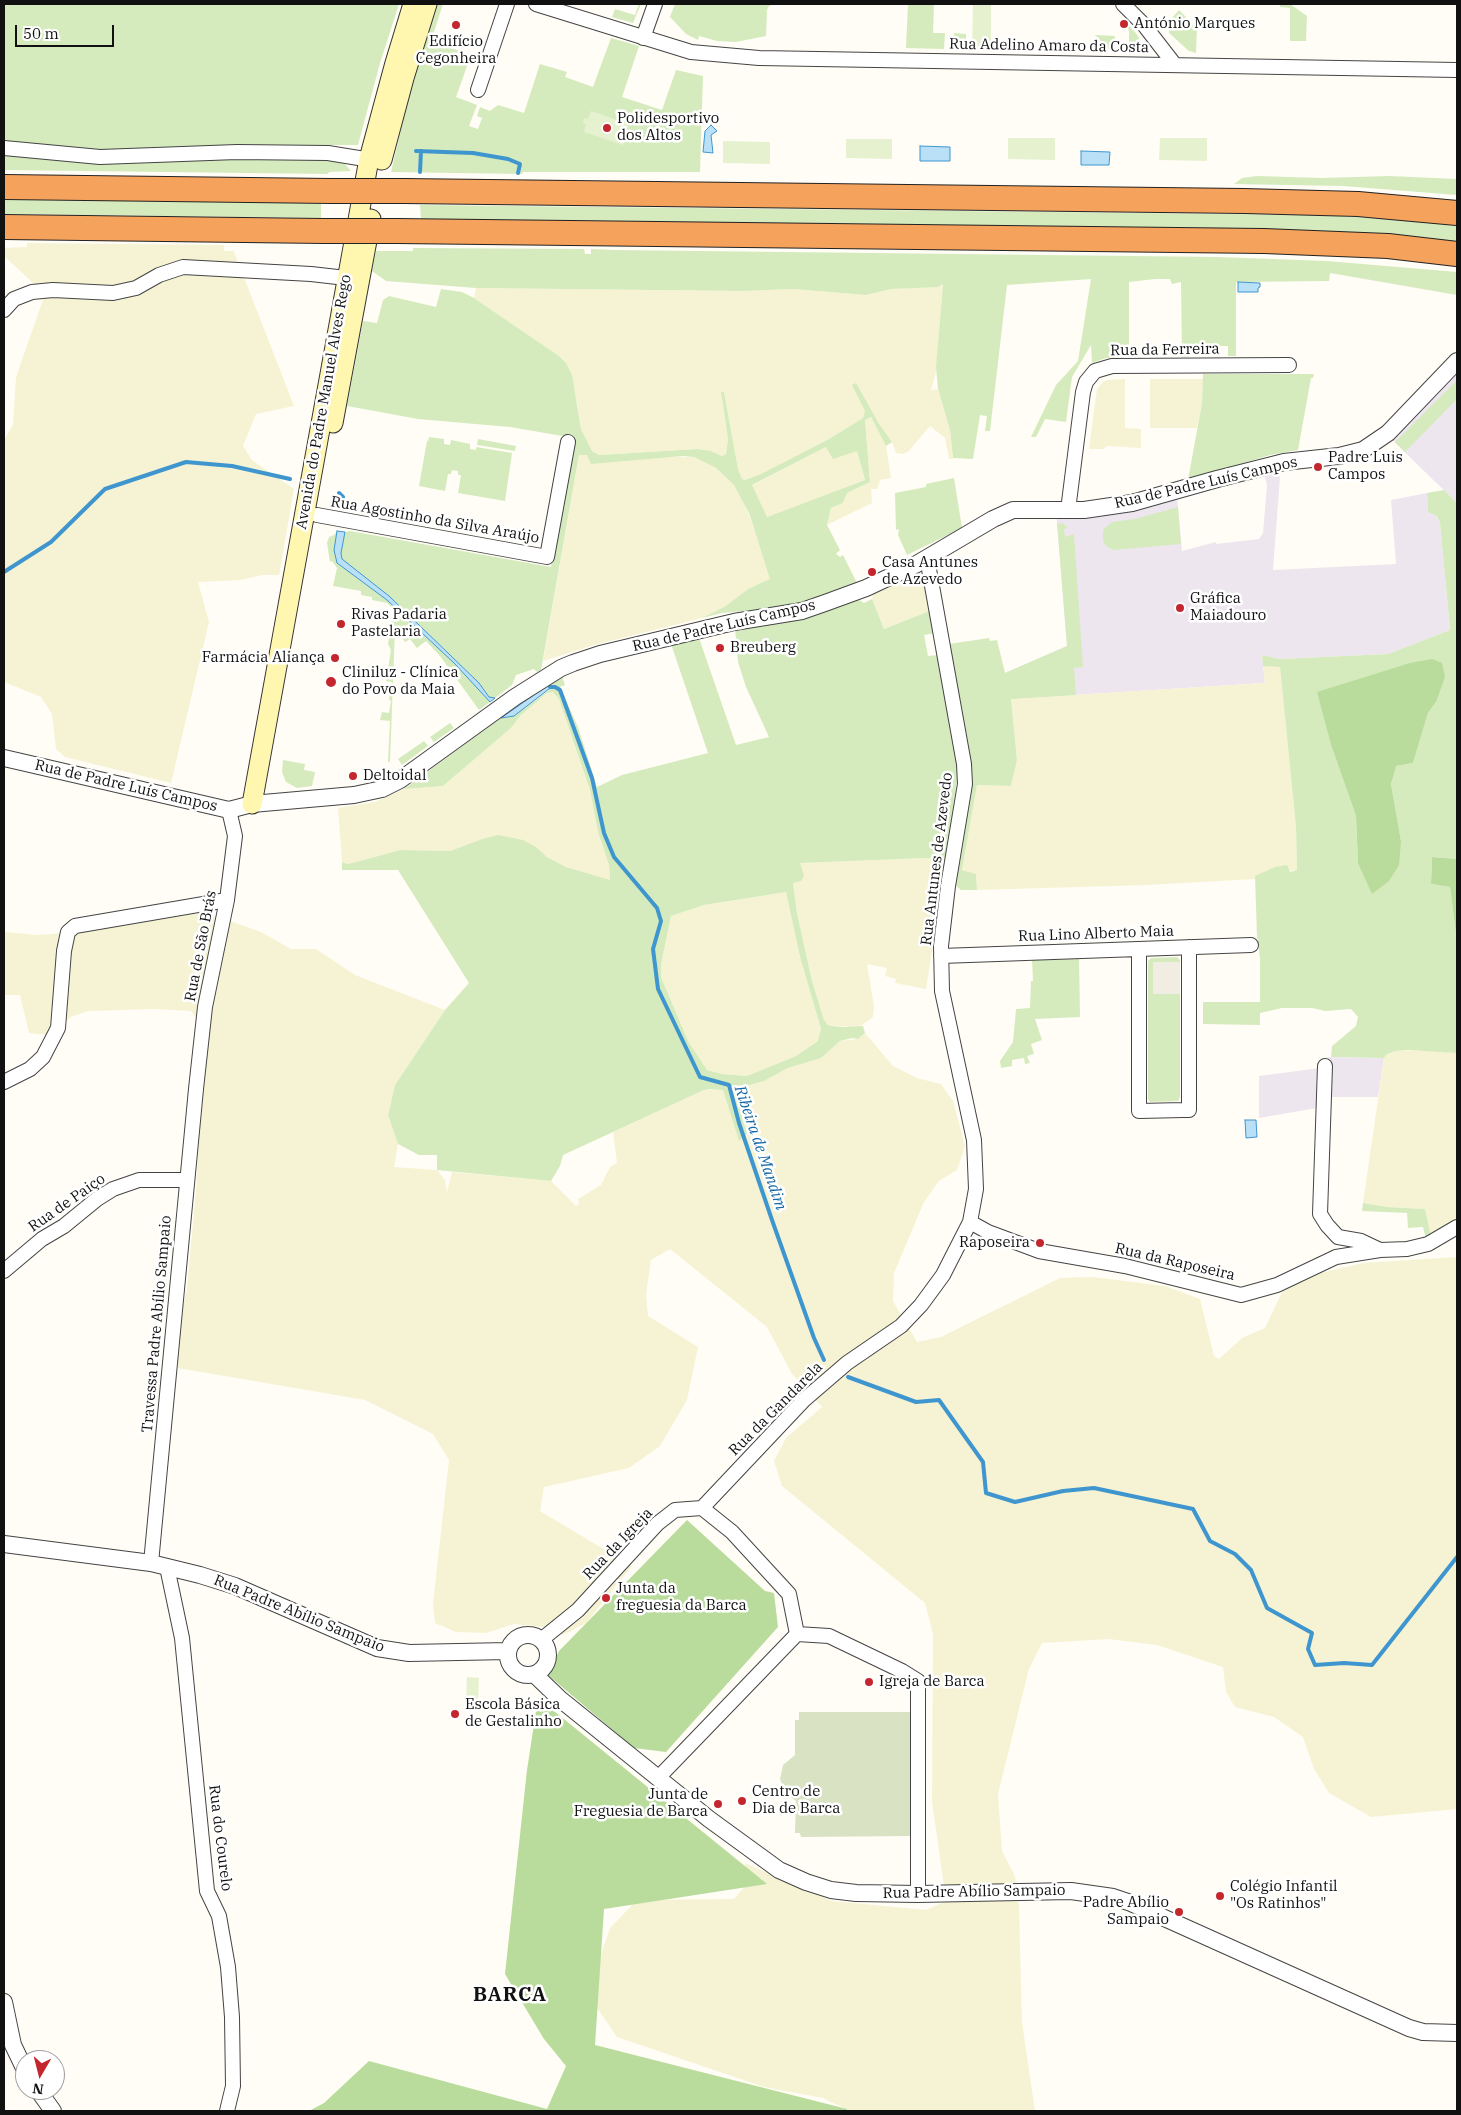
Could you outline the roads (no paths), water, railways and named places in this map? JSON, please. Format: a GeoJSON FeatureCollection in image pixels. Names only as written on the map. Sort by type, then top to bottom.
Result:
{"type":"FeatureCollection","features":[{"type":"Feature","properties":{"kind":"highway"},"geometry":{"type":"LineString","coordinates":[[4,187],[1244,201],[1358,204],[1457,214]]}},
{"type":"Feature","properties":{"kind":"highway"},"geometry":{"type":"LineString","coordinates":[[4,227],[1264,241],[1388,246],[1457,254]]}},
{"type":"Feature","properties":{"kind":"main road","name":"Avenida do Padre Manuel Alves Rego"},"geometry":{"type":"LineString","coordinates":[[258,804],[353,267],[376,161],[387,90],[413,4]]}},
{"type":"Feature","properties":{"kind":"main road","name":"Avenida do Padre Manuel Alves Rego"},"geometry":{"type":"LineString","coordinates":[[376,161],[427,4]]}},
{"type":"Feature","properties":{"kind":"main road","name":"Avenida do Padre Manuel Alves Rego"},"geometry":{"type":"LineString","coordinates":[[258,804],[317,515],[353,267]]}},
{"type":"Feature","properties":{"kind":"street"},"geometry":{"type":"LineString","coordinates":[[478,90],[507,4]]}},
{"type":"Feature","properties":{"kind":"street","name":"Rua Adelino Amaro da Costa"},"geometry":{"type":"LineString","coordinates":[[536,4],[690,52],[759,58],[1457,70]]}},
{"type":"Feature","properties":{"kind":"street"},"geometry":{"type":"LineString","coordinates":[[643,38],[655,4]]}},
{"type":"Feature","properties":{"kind":"street"},"geometry":{"type":"LineString","coordinates":[[1124,4],[1144,25],[1175,64]]}},
{"type":"Feature","properties":{"kind":"street"},"geometry":{"type":"LineString","coordinates":[[4,148],[100,157],[284,151],[328,152],[376,161]]}},
{"type":"Feature","properties":{"kind":"street"},"geometry":{"type":"LineString","coordinates":[[4,310],[14,299],[32,292],[53,290],[113,293],[136,288],[159,274],[183,267],[311,274],[353,267]]}},
{"type":"Feature","properties":{"kind":"street","name":"Rua de Padre Luís Campos"},"geometry":{"type":"LineString","coordinates":[[4,758],[229,810],[258,804],[354,795],[382,789],[400,780],[515,697],[573,663],[600,654],[734,622],[802,611],[866,588],[927,558],[993,519],[1013,510],[1084,510],[1135,503],[1216,479],[1284,462],[1340,456],[1363,450],[1388,433],[1457,361]]}},
{"type":"Feature","properties":{"kind":"street","name":"Rua da Ferreira"},"geometry":{"type":"LineString","coordinates":[[1068,510],[1083,392],[1086,382],[1095,371],[1112,366],[1289,365]]}},
{"type":"Feature","properties":{"kind":"street","name":"Rua Agostinho da Silva Araújo"},"geometry":{"type":"LineString","coordinates":[[317,515],[547,557],[568,442]]}},
{"type":"Feature","properties":{"kind":"street","name":"Rua Antunes de Azevedo"},"geometry":{"type":"LineString","coordinates":[[927,558],[964,764],[961,811],[948,886],[941,956],[942,991],[974,1140],[976,1189],[970,1222]]}},
{"type":"Feature","properties":{"kind":"street","name":"Rua de São Brás"},"geometry":{"type":"LineString","coordinates":[[196,1089],[205,1007],[227,900],[235,836],[229,810]]}},
{"type":"Feature","properties":{"kind":"street"},"geometry":{"type":"LineString","coordinates":[[4,1082],[30,1069],[43,1057],[58,1028],[64,951],[68,932],[74,926],[227,900]]}},
{"type":"Feature","properties":{"kind":"street","name":"Rua Lino Alberto Maia"},"geometry":{"type":"LineString","coordinates":[[941,956],[1252,945]]}},
{"type":"Feature","properties":{"kind":"street"},"geometry":{"type":"LineString","coordinates":[[1139,949],[1139,1111],[1189,1110],[1189,947]]}},
{"type":"Feature","properties":{"kind":"street"},"geometry":{"type":"LineString","coordinates":[[1325,1066],[1320,1214],[1327,1226],[1338,1237],[1361,1241],[1380,1250]]}},
{"type":"Feature","properties":{"kind":"street","name":"Travessa Padre Abílio Sampaio"},"geometry":{"type":"LineString","coordinates":[[151,1563],[196,1089]]}},
{"type":"Feature","properties":{"kind":"street","name":"Rua de Paiço"},"geometry":{"type":"LineString","coordinates":[[4,1271],[42,1239],[64,1226],[97,1199],[113,1189],[140,1180],[186,1180]]}},
{"type":"Feature","properties":{"kind":"street","name":"Rua da Raposeira"},"geometry":{"type":"LineString","coordinates":[[970,1222],[988,1232],[1039,1251],[1125,1266],[1241,1295],[1277,1284],[1336,1257],[1380,1250],[1407,1249],[1428,1244],[1457,1227]]}},
{"type":"Feature","properties":{"kind":"street","name":"Rua da Gandarela"},"geometry":{"type":"LineString","coordinates":[[702,1508],[804,1400],[847,1363],[901,1326],[943,1274],[970,1222]]}},
{"type":"Feature","properties":{"kind":"street"},"geometry":{"type":"LineString","coordinates":[[702,1508],[732,1532],[789,1594],[796,1634]]}},
{"type":"Feature","properties":{"kind":"street","name":"Rua da Igreja"},"geometry":{"type":"LineString","coordinates":[[541,1640],[578,1610],[657,1524],[675,1510],[702,1508]]}},
{"type":"Feature","properties":{"kind":"street","name":"Rua Padre Abílio Sampaio"},"geometry":{"type":"LineString","coordinates":[[4,1544],[151,1563],[200,1575],[235,1586],[377,1648],[409,1653],[508,1652]]}},
{"type":"Feature","properties":{"kind":"street","name":"Rua do Courelo"},"geometry":{"type":"LineString","coordinates":[[167,1567],[182,1638],[207,1891],[219,1916],[228,1967],[232,2017],[233,2086],[227,2111]]}},
{"type":"Feature","properties":{"kind":"street"},"geometry":{"type":"LineString","coordinates":[[658,1778],[796,1634],[829,1636],[902,1671],[918,1681],[918,1894]]}},
{"type":"Feature","properties":{"kind":"street"},"geometry":{"type":"LineString","coordinates":[[522,1635],[530,1635],[541,1640],[548,1650],[548,1658],[543,1669],[534,1674],[525,1675],[513,1669],[508,1659],[508,1652],[513,1641],[522,1635]]}},
{"type":"Feature","properties":{"kind":"street","name":"Rua Padre Abílio Sampaio"},"geometry":{"type":"LineString","coordinates":[[534,1674],[560,1699],[709,1819],[779,1870],[831,1890],[856,1893],[918,1894],[1071,1891],[1113,1897],[1131,1903],[1409,2028],[1423,2032],[1457,2033]]}},
{"type":"Feature","properties":{"kind":"street"},"geometry":{"type":"LineString","coordinates":[[4,2002],[15,2050]]}},
{"type":"Feature","properties":{"kind":"street"},"geometry":{"type":"LineString","coordinates":[[45,2100],[53,2111]]}},
{"type":"Feature","properties":{"kind":"water"},"geometry":{"type":"Polygon","coordinates":[[[711,125],[717,131],[711,135],[713,153],[703,152],[705,131],[711,125]]]}},
{"type":"Feature","properties":{"kind":"water"},"geometry":{"type":"Polygon","coordinates":[[[920,146],[950,147],[950,161],[920,161],[920,146]]]}},
{"type":"Feature","properties":{"kind":"water"},"geometry":{"type":"Polygon","coordinates":[[[1081,151],[1110,152],[1109,165],[1081,165],[1081,151]]]}},
{"type":"Feature","properties":{"kind":"water"},"geometry":{"type":"Polygon","coordinates":[[[1238,282],[1260,283],[1260,287],[1258,292],[1238,292],[1238,282]]]}},
{"type":"Feature","properties":{"kind":"water"},"geometry":{"type":"Polygon","coordinates":[[[337,531],[345,532],[341,553],[342,559],[389,596],[479,683],[489,697],[495,698],[490,702],[455,664],[387,600],[337,563],[334,550],[337,531]]]}},
{"type":"Feature","properties":{"kind":"water"},"geometry":{"type":"Polygon","coordinates":[[[548,685],[555,687],[549,689],[514,716],[501,718],[548,685]]]}},
{"type":"Feature","properties":{"kind":"water"},"geometry":{"type":"Polygon","coordinates":[[[1245,1120],[1256,1120],[1257,1137],[1246,1138],[1245,1120]]]}},
{"type":"Feature","properties":{"kind":"waterway"},"geometry":{"type":"LineString","coordinates":[[416,151],[473,153],[508,159],[520,164],[518,173]]}},
{"type":"Feature","properties":{"kind":"waterway"},"geometry":{"type":"LineString","coordinates":[[420,172],[421,151]]}},
{"type":"Feature","properties":{"kind":"waterway","name":"Ribeira de Mandim"},"geometry":{"type":"LineString","coordinates":[[4,572],[51,542],[105,489],[186,462],[232,466],[290,479]]}},
{"type":"Feature","properties":{"kind":"waterway","name":"Ribeira de Mandim"},"geometry":{"type":"LineString","coordinates":[[339,493],[343,497],[343,502]]}},
{"type":"Feature","properties":{"kind":"waterway","name":"Ribeira de Mandim"},"geometry":{"type":"LineString","coordinates":[[550,687],[560,690],[592,778],[604,833],[614,857],[657,908],[661,921],[653,949],[658,989],[700,1077],[729,1085],[739,1123],[772,1220],[814,1338],[824,1360]]}},
{"type":"Feature","properties":{"kind":"waterway"},"geometry":{"type":"LineString","coordinates":[[848,1377],[916,1402],[939,1400],[983,1462],[986,1493],[1015,1502],[1063,1491],[1094,1488],[1193,1509],[1210,1541],[1235,1554],[1251,1570],[1267,1608],[1312,1633],[1308,1649],[1315,1665],[1344,1663],[1372,1665],[1457,1557]]}},
{"type":"Feature","properties":{"kind":"place","name":"António Marques"},"geometry":{"type":"Point","coordinates":[1124,24]}},
{"type":"Feature","properties":{"kind":"place","name":"Edifício Cegonheira"},"geometry":{"type":"Point","coordinates":[456,25]}},
{"type":"Feature","properties":{"kind":"place","name":"Polidesportivo dos Altos"},"geometry":{"type":"Point","coordinates":[607,128]}},
{"type":"Feature","properties":{"kind":"place","name":"Padre Luis Campos"},"geometry":{"type":"Point","coordinates":[1318,467]}},
{"type":"Feature","properties":{"kind":"place","name":"Casa Antunes de Azevedo"},"geometry":{"type":"Point","coordinates":[872,572]}},
{"type":"Feature","properties":{"kind":"place","name":"Gráfica Maiadouro"},"geometry":{"type":"Point","coordinates":[1180,608]}},
{"type":"Feature","properties":{"kind":"place","name":"Rivas Padaria Pastelaria"},"geometry":{"type":"Point","coordinates":[341,624]}},
{"type":"Feature","properties":{"kind":"place","name":"Breuberg"},"geometry":{"type":"Point","coordinates":[720,648]}},
{"type":"Feature","properties":{"kind":"place","name":"Farmácia Aliança"},"geometry":{"type":"Point","coordinates":[335,658]}},
{"type":"Feature","properties":{"kind":"place","name":"Cliniluz - Clínica do Povo da Maia"},"geometry":{"type":"Point","coordinates":[331,682]}},
{"type":"Feature","properties":{"kind":"place","name":"Deltoidal"},"geometry":{"type":"Point","coordinates":[353,776]}},
{"type":"Feature","properties":{"kind":"place","name":"Raposeira"},"geometry":{"type":"Point","coordinates":[1040,1243]}},
{"type":"Feature","properties":{"kind":"place","name":"Junta da freguesia da Barca"},"geometry":{"type":"Point","coordinates":[606,1598]}},
{"type":"Feature","properties":{"kind":"place","name":"Igreja de Barca"},"geometry":{"type":"Point","coordinates":[869,1682]}},
{"type":"Feature","properties":{"kind":"place","name":"Escola Básica de Gestalinho"},"geometry":{"type":"Point","coordinates":[455,1714]}},
{"type":"Feature","properties":{"kind":"place","name":"Centro de Dia de Barca"},"geometry":{"type":"Point","coordinates":[742,1801]}},
{"type":"Feature","properties":{"kind":"place","name":"Junta de Freguesia de Barca"},"geometry":{"type":"Point","coordinates":[718,1804]}},
{"type":"Feature","properties":{"kind":"place","name":"Colégio Infantil \"Os Ratinhos\""},"geometry":{"type":"Point","coordinates":[1220,1896]}},
{"type":"Feature","properties":{"kind":"place","name":"Padre Abílio Sampaio"},"geometry":{"type":"Point","coordinates":[1179,1912]}},
{"type":"Feature","properties":{"kind":"district","name":"BARCA"},"geometry":{"type":"Point","coordinates":[510,1995]}}]}
